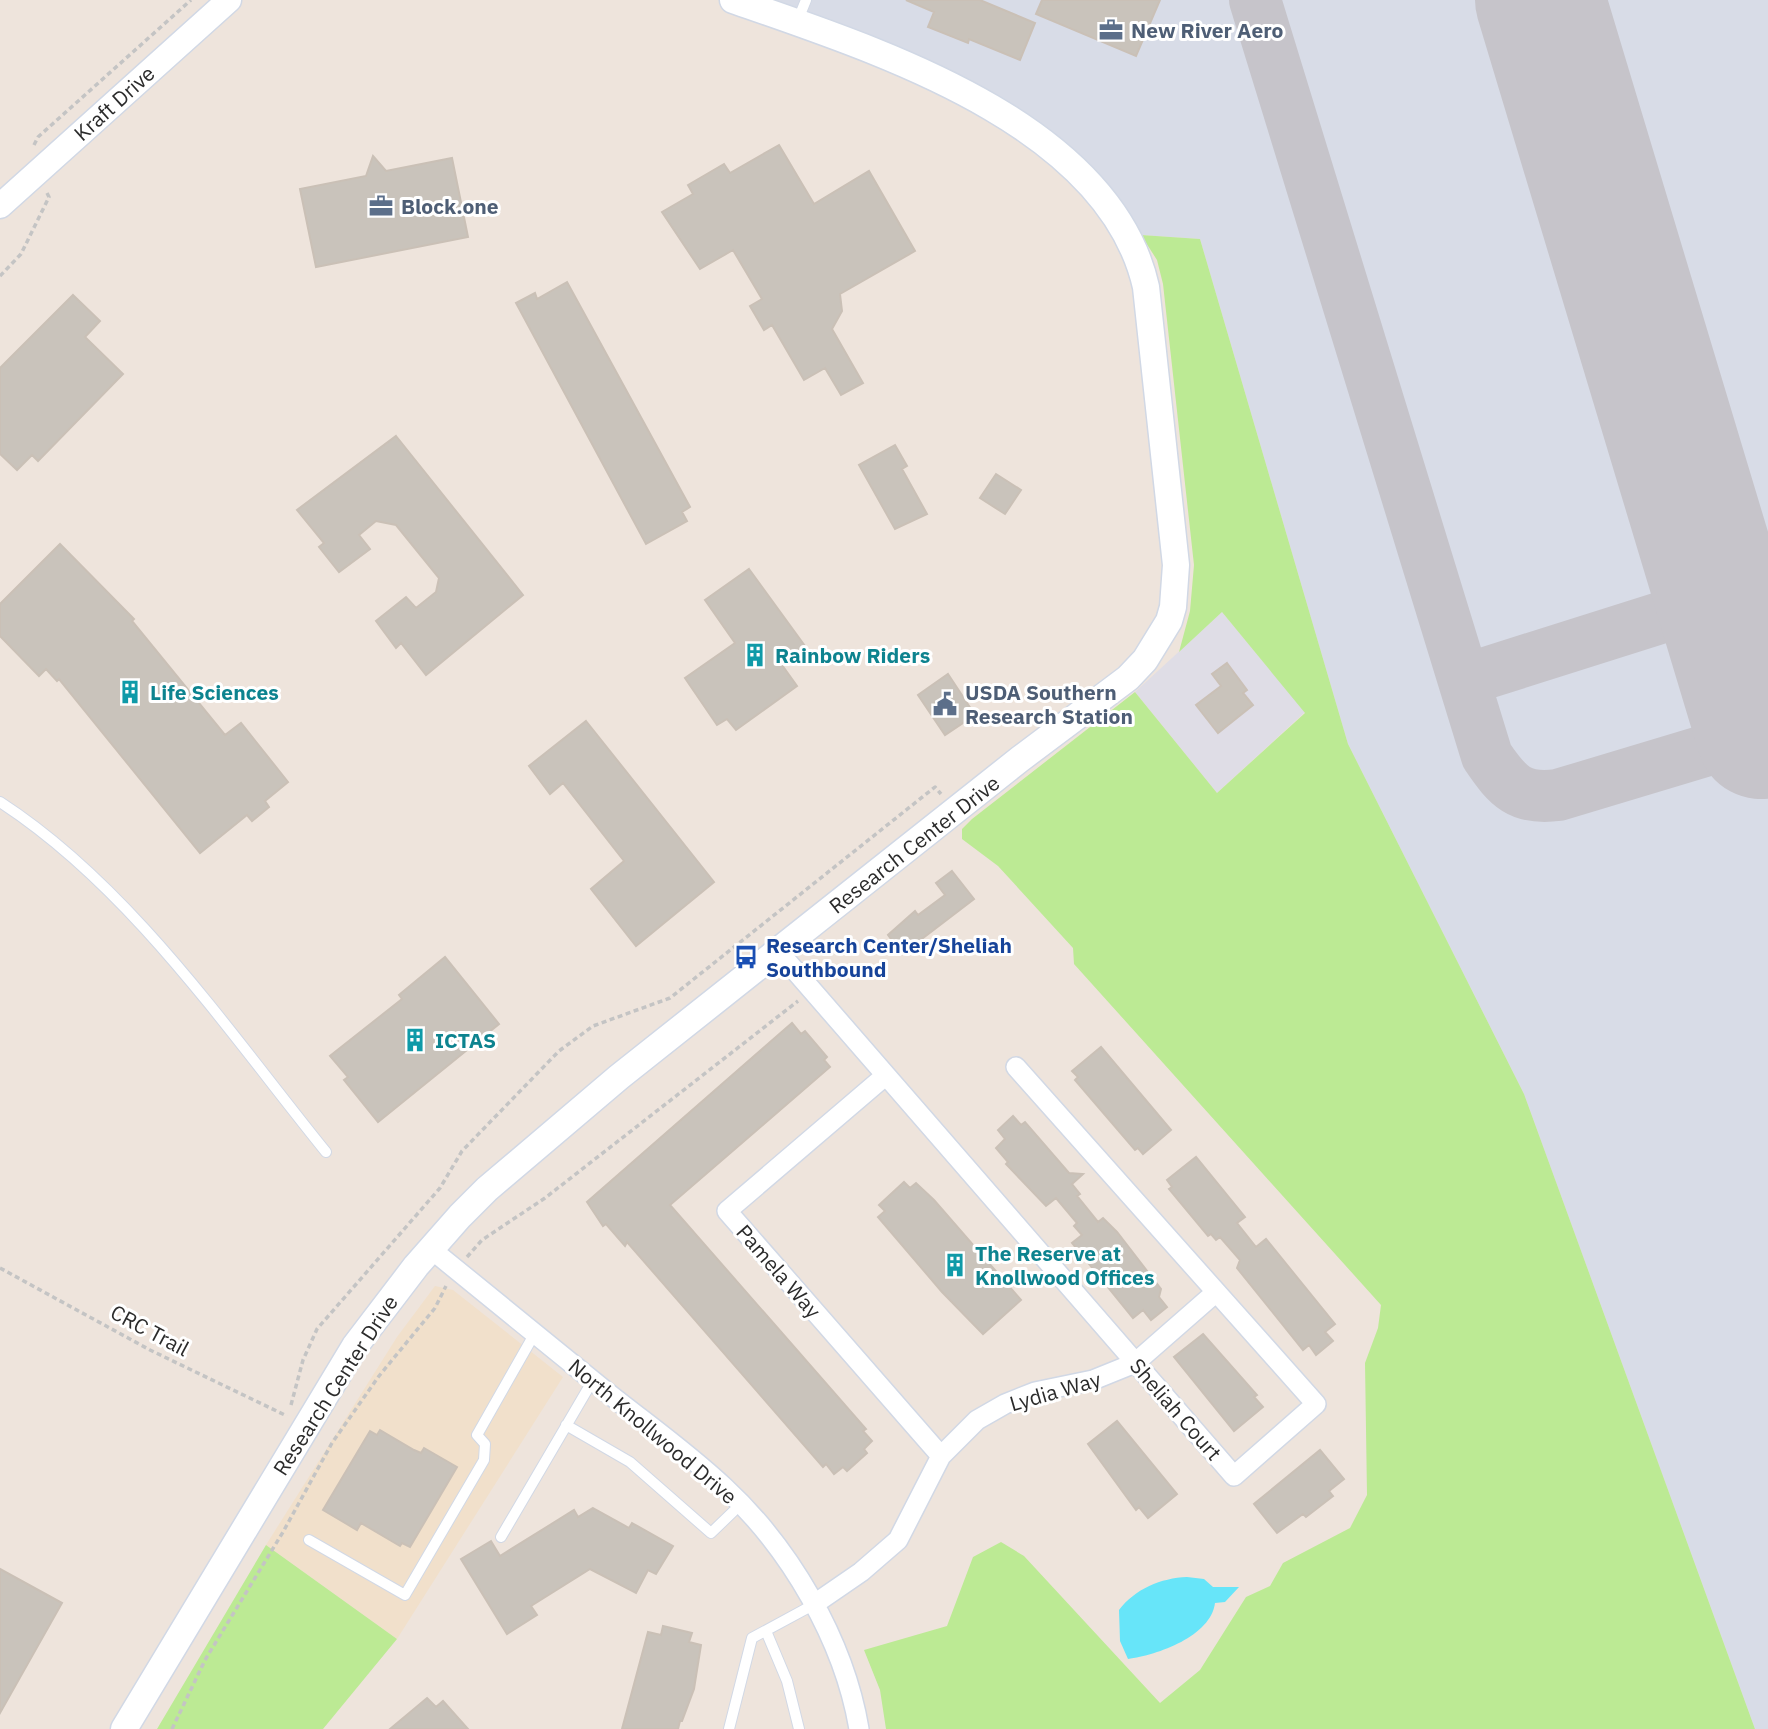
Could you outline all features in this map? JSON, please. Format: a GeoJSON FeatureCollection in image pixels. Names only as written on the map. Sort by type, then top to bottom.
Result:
{"type":"FeatureCollection","features":[{"type":"Feature","properties":{"kind":"main road","name":"Research Center Drive"},"geometry":{"type":"LineString","coordinates":[[124,1729],[372,1321],[431,1249],[487,1189],[564,1123],[778,951],[1020,759],[1128,678],[1145,660],[1169,621],[1174,600],[1176,565],[1146,287],[1134,249],[1118,220],[1070,167],[1010,118],[802,11],[733,0]]}},
{"type":"Feature","properties":{"kind":"street","name":"Kraft Drive"},"geometry":{"type":"LineString","coordinates":[[0,206],[227,1]]}},
{"type":"Feature","properties":{"kind":"street","name":"Sheliah Court"},"geometry":{"type":"LineString","coordinates":[[778,951],[1234,1476],[1316,1404],[1016,1067]]}},
{"type":"Feature","properties":{"kind":"street","name":"Pamela Way"},"geometry":{"type":"LineString","coordinates":[[885,1076],[727,1211],[941,1456]]}},
{"type":"Feature","properties":{"kind":"street","name":"North Knollwood Drive"},"geometry":{"type":"LineString","coordinates":[[431,1249],[705,1470],[741,1504],[775,1544],[813,1605],[844,1671],[854,1700],[859,1729]]}},
{"type":"Feature","properties":{"kind":"street","name":"Lydia Way"},"geometry":{"type":"LineString","coordinates":[[813,1605],[852,1579],[898,1541],[941,1456],[977,1420],[1004,1404],[1035,1392],[1114,1374],[1135,1363],[1215,1293]]}},
{"type":"Feature","properties":{"kind":"lane"},"geometry":{"type":"LineString","coordinates":[[0,802],[29,821],[91,871],[150,935],[326,1152]]}},
{"type":"Feature","properties":{"kind":"lane"},"geometry":{"type":"LineString","coordinates":[[309,1540],[405,1595],[484,1460],[485,1444],[477,1435],[535,1333]]}},
{"type":"Feature","properties":{"kind":"lane"},"geometry":{"type":"LineString","coordinates":[[500,1537],[593,1380]]}},
{"type":"Feature","properties":{"kind":"lane"},"geometry":{"type":"LineString","coordinates":[[566,1425],[630,1462],[711,1533],[741,1504]]}},
{"type":"Feature","properties":{"kind":"lane"},"geometry":{"type":"LineString","coordinates":[[729,1729],[752,1638],[813,1605]]}},
{"type":"Feature","properties":{"kind":"lane"},"geometry":{"type":"LineString","coordinates":[[766,1630],[787,1681],[799,1729]]}},
{"type":"Feature","properties":{"kind":"path"},"geometry":{"type":"LineString","coordinates":[[282,1425],[288,1416],[303,1360],[317,1329],[440,1188],[462,1151],[559,1051],[593,1026],[670,998],[935,787]]}},
{"type":"Feature","properties":{"kind":"path"},"geometry":{"type":"LineString","coordinates":[[471,1252],[482,1240],[545,1198],[802,997]]}},
{"type":"Feature","properties":{"kind":"path","name":"CRC Trail"},"geometry":{"type":"LineString","coordinates":[[0,1268],[150,1350],[288,1416]]}},
{"type":"Feature","properties":{"kind":"path"},"geometry":{"type":"LineString","coordinates":[[172,1729],[205,1660],[283,1532],[332,1443],[379,1376],[435,1308],[446,1285]]}},
{"type":"Feature","properties":{"kind":"shaded area"},"geometry":{"type":"Polygon","coordinates":[[[763,0],[1768,0],[1768,1729],[1755,1729],[1524,1094],[1348,744],[1200,239],[1141,235],[1104,181],[1055,136],[763,0]]]}},
{"type":"Feature","properties":{"kind":"shaded area"},"geometry":{"type":"Polygon","coordinates":[[[1222,612],[1305,712],[1217,793],[1135,692],[1222,612]]]}},
{"type":"Feature","properties":{"kind":"shaded area"},"geometry":{"type":"Polygon","coordinates":[[[435,1286],[453,1290],[563,1377],[397,1639],[266,1545],[397,1337],[435,1286]]]}},
{"type":"Feature","properties":{"kind":"green space"},"geometry":{"type":"Polygon","coordinates":[[[1141,235],[1200,239],[1348,744],[1524,1094],[1755,1729],[886,1729],[880,1690],[864,1650],[947,1626],[973,1557],[1001,1542],[1024,1556],[1160,1703],[1200,1670],[1246,1597],[1270,1586],[1283,1563],[1350,1528],[1367,1495],[1365,1363],[1378,1328],[1381,1305],[1074,964],[1073,948],[998,866],[962,839],[962,829],[972,819],[1135,692],[1217,793],[1305,713],[1222,612],[1179,652],[1190,611],[1194,565],[1163,284],[1157,260],[1141,235]]]}},
{"type":"Feature","properties":{"kind":"green space"},"geometry":{"type":"Polygon","coordinates":[[[266,1545],[397,1639],[323,1729],[157,1729],[266,1545]]]}},
{"type":"Feature","properties":{"kind":"water"},"geometry":{"type":"Polygon","coordinates":[[[1187,1577],[1204,1579],[1213,1587],[1239,1587],[1225,1602],[1215,1603],[1211,1615],[1194,1634],[1168,1648],[1128,1659],[1120,1641],[1119,1610],[1133,1596],[1149,1586],[1187,1577]]]}},
{"type":"Feature","properties":{"kind":"building"},"geometry":{"type":"Polygon","coordinates":[[[906,0],[980,0],[1035,23],[1020,60],[969,39],[968,43],[928,27],[934,12],[906,0]]]}},
{"type":"Feature","properties":{"kind":"building","name":"New River Aero"},"geometry":{"type":"Polygon","coordinates":[[[1042,0],[1160,0],[1136,56],[1036,14],[1042,0]]]}},
{"type":"Feature","properties":{"kind":"building"},"geometry":{"type":"Polygon","coordinates":[[[779,145],[814,204],[869,171],[915,251],[840,294],[842,311],[832,329],[863,383],[841,395],[825,368],[804,380],[772,325],[764,330],[750,306],[762,299],[733,250],[700,269],[662,212],[693,194],[688,185],[724,164],[730,173],[779,145]]]}},
{"type":"Feature","properties":{"kind":"building"},"geometry":{"type":"Polygon","coordinates":[[[373,156],[386,171],[452,158],[468,237],[316,267],[300,189],[366,176],[373,156]]]}},
{"type":"Feature","properties":{"kind":"building"},"geometry":{"type":"Polygon","coordinates":[[[567,282],[690,507],[682,512],[687,521],[646,544],[516,303],[535,293],[537,299],[567,282]]]}},
{"type":"Feature","properties":{"kind":"building"},"geometry":{"type":"Polygon","coordinates":[[[73,295],[100,321],[85,337],[123,374],[38,461],[32,455],[17,470],[0,454],[0,368],[73,295]]]}},
{"type":"Feature","properties":{"kind":"building"},"geometry":{"type":"Polygon","coordinates":[[[396,436],[523,595],[426,675],[401,643],[396,648],[376,621],[406,597],[416,608],[436,592],[439,578],[396,525],[376,521],[359,535],[370,549],[339,572],[319,547],[324,543],[297,510],[396,436]]]}},
{"type":"Feature","properties":{"kind":"building"},"geometry":{"type":"Polygon","coordinates":[[[895,445],[907,466],[902,469],[927,514],[895,529],[859,465],[895,445]]]}},
{"type":"Feature","properties":{"kind":"building"},"geometry":{"type":"Polygon","coordinates":[[[996,474],[1021,490],[1005,514],[980,498],[996,474]]]}},
{"type":"Feature","properties":{"kind":"building","name":"Life Sciences"},"geometry":{"type":"Polygon","coordinates":[[[60,544],[134,619],[132,621],[225,735],[241,723],[288,782],[265,801],[269,807],[252,821],[247,815],[200,853],[59,679],[57,681],[46,669],[39,676],[0,636],[0,604],[60,544]]]}},
{"type":"Feature","properties":{"kind":"building","name":"Rainbow Riders"},"geometry":{"type":"Polygon","coordinates":[[[749,569],[805,646],[782,665],[797,686],[736,730],[727,719],[717,725],[685,678],[735,643],[705,600],[749,569]]]}},
{"type":"Feature","properties":{"kind":"building"},"geometry":{"type":"Polygon","coordinates":[[[1227,663],[1247,690],[1243,693],[1253,705],[1218,733],[1196,705],[1221,686],[1212,674],[1227,663]]]}},
{"type":"Feature","properties":{"kind":"building"},"geometry":{"type":"Polygon","coordinates":[[[948,674],[975,715],[945,735],[918,695],[948,674]]]}},
{"type":"Feature","properties":{"kind":"building"},"geometry":{"type":"Polygon","coordinates":[[[586,721],[714,882],[636,946],[591,889],[624,861],[563,783],[550,794],[529,766],[586,721]]]}},
{"type":"Feature","properties":{"kind":"building"},"geometry":{"type":"Polygon","coordinates":[[[952,871],[974,899],[902,954],[888,935],[915,911],[918,915],[945,895],[936,883],[952,871]]]}},
{"type":"Feature","properties":{"kind":"building","name":"ICTAS"},"geometry":{"type":"Polygon","coordinates":[[[445,957],[499,1024],[378,1122],[344,1080],[348,1077],[330,1056],[402,999],[399,995],[445,957]]]}},
{"type":"Feature","properties":{"kind":"building"},"geometry":{"type":"Polygon","coordinates":[[[792,1023],[801,1034],[805,1031],[827,1057],[824,1060],[830,1067],[670,1205],[866,1429],[863,1431],[872,1441],[864,1449],[867,1453],[847,1471],[843,1467],[834,1474],[826,1464],[823,1467],[627,1242],[625,1246],[606,1224],[603,1226],[587,1202],[792,1023]]]}},
{"type":"Feature","properties":{"kind":"building"},"geometry":{"type":"Polygon","coordinates":[[[1101,1047],[1171,1130],[1143,1154],[1138,1148],[1135,1150],[1075,1080],[1078,1077],[1072,1071],[1101,1047]]]}},
{"type":"Feature","properties":{"kind":"building"},"geometry":{"type":"Polygon","coordinates":[[[1013,1116],[1021,1125],[1025,1122],[1069,1173],[1083,1174],[1072,1184],[1080,1194],[1077,1196],[1098,1222],[1103,1218],[1117,1232],[1161,1289],[1159,1297],[1167,1307],[1151,1320],[1143,1310],[1133,1318],[1072,1243],[1082,1235],[1074,1226],[1077,1223],[1056,1198],[1046,1206],[1006,1164],[1008,1162],[996,1148],[1005,1139],[998,1130],[1013,1116]]]}},
{"type":"Feature","properties":{"kind":"building"},"geometry":{"type":"Polygon","coordinates":[[[1196,1157],[1245,1217],[1237,1223],[1256,1247],[1266,1239],[1335,1324],[1325,1332],[1333,1341],[1316,1355],[1309,1345],[1303,1350],[1237,1268],[1240,1260],[1220,1237],[1216,1240],[1211,1234],[1208,1236],[1169,1189],[1172,1187],[1167,1180],[1196,1157]]]}},
{"type":"Feature","properties":{"kind":"building","name":"The Reserve at Knollwood Offices"},"geometry":{"type":"Polygon","coordinates":[[[904,1182],[910,1188],[916,1183],[934,1200],[1021,1300],[983,1334],[942,1292],[878,1217],[885,1211],[879,1205],[904,1182]]]}},
{"type":"Feature","properties":{"kind":"building"},"geometry":{"type":"Polygon","coordinates":[[[1203,1334],[1257,1395],[1254,1397],[1263,1407],[1234,1431],[1174,1357],[1203,1334]]]}},
{"type":"Feature","properties":{"kind":"building"},"geometry":{"type":"Polygon","coordinates":[[[1117,1421],[1177,1494],[1148,1518],[1139,1507],[1136,1510],[1088,1444],[1117,1421]]]}},
{"type":"Feature","properties":{"kind":"building"},"geometry":{"type":"Polygon","coordinates":[[[380,1430],[414,1450],[421,1453],[424,1448],[457,1467],[410,1547],[402,1543],[400,1546],[361,1523],[357,1530],[323,1510],[370,1431],[377,1435],[380,1430]]]}},
{"type":"Feature","properties":{"kind":"building"},"geometry":{"type":"Polygon","coordinates":[[[1320,1450],[1344,1479],[1329,1491],[1333,1496],[1306,1517],[1303,1514],[1277,1533],[1254,1504],[1320,1450]]]}},
{"type":"Feature","properties":{"kind":"building"},"geometry":{"type":"Polygon","coordinates":[[[593,1508],[629,1528],[632,1523],[673,1546],[656,1574],[648,1570],[636,1593],[590,1569],[531,1606],[537,1615],[507,1634],[461,1559],[491,1541],[500,1556],[574,1510],[578,1517],[593,1508]]]}},
{"type":"Feature","properties":{"kind":"building"},"geometry":{"type":"Polygon","coordinates":[[[0,1569],[62,1603],[0,1713],[0,1569]]]}},
{"type":"Feature","properties":{"kind":"building"},"geometry":{"type":"Polygon","coordinates":[[[663,1626],[692,1633],[689,1642],[701,1645],[694,1689],[682,1721],[678,1729],[622,1729],[648,1632],[661,1635],[663,1626]]]}},
{"type":"Feature","properties":{"kind":"building"},"geometry":{"type":"Polygon","coordinates":[[[427,1698],[436,1707],[443,1701],[468,1729],[390,1729],[427,1698]]]}},
{"type":"Feature","properties":{"kind":"taxiway"},"geometry":{"type":"LineString","coordinates":[[1255,0],[1487,756],[1516,789],[1534,795],[1558,795],[1761,734]]}},
{"type":"Feature","properties":{"kind":"taxiway"},"geometry":{"type":"LineString","coordinates":[[1464,680],[1720,599]]}},
{"type":"Feature","properties":{"kind":"runway"},"geometry":{"type":"LineString","coordinates":[[1540,0],[1761,734]]}},
{"type":"Feature","properties":{"kind":"place","name":"New River Aero"},"geometry":{"type":"Point","coordinates":[1111,30]}},
{"type":"Feature","properties":{"kind":"place","name":"Block.one"},"geometry":{"type":"Point","coordinates":[381,206]}},
{"type":"Feature","properties":{"kind":"place","name":"Rainbow Riders"},"geometry":{"type":"Point","coordinates":[755,655]}},
{"type":"Feature","properties":{"kind":"place","name":"Life Sciences"},"geometry":{"type":"Point","coordinates":[130,692]}},
{"type":"Feature","properties":{"kind":"place","name":"USDA Southern Research Station"},"geometry":{"type":"Point","coordinates":[945,704]}},
{"type":"Feature","properties":{"kind":"place","name":"Research Center/Sheliah Southbound"},"geometry":{"type":"Point","coordinates":[746,957]}},
{"type":"Feature","properties":{"kind":"place","name":"ICTAS"},"geometry":{"type":"Point","coordinates":[415,1040]}},
{"type":"Feature","properties":{"kind":"place","name":"The Reserve at Knollwood Offices"},"geometry":{"type":"Point","coordinates":[955,1265]}}]}
